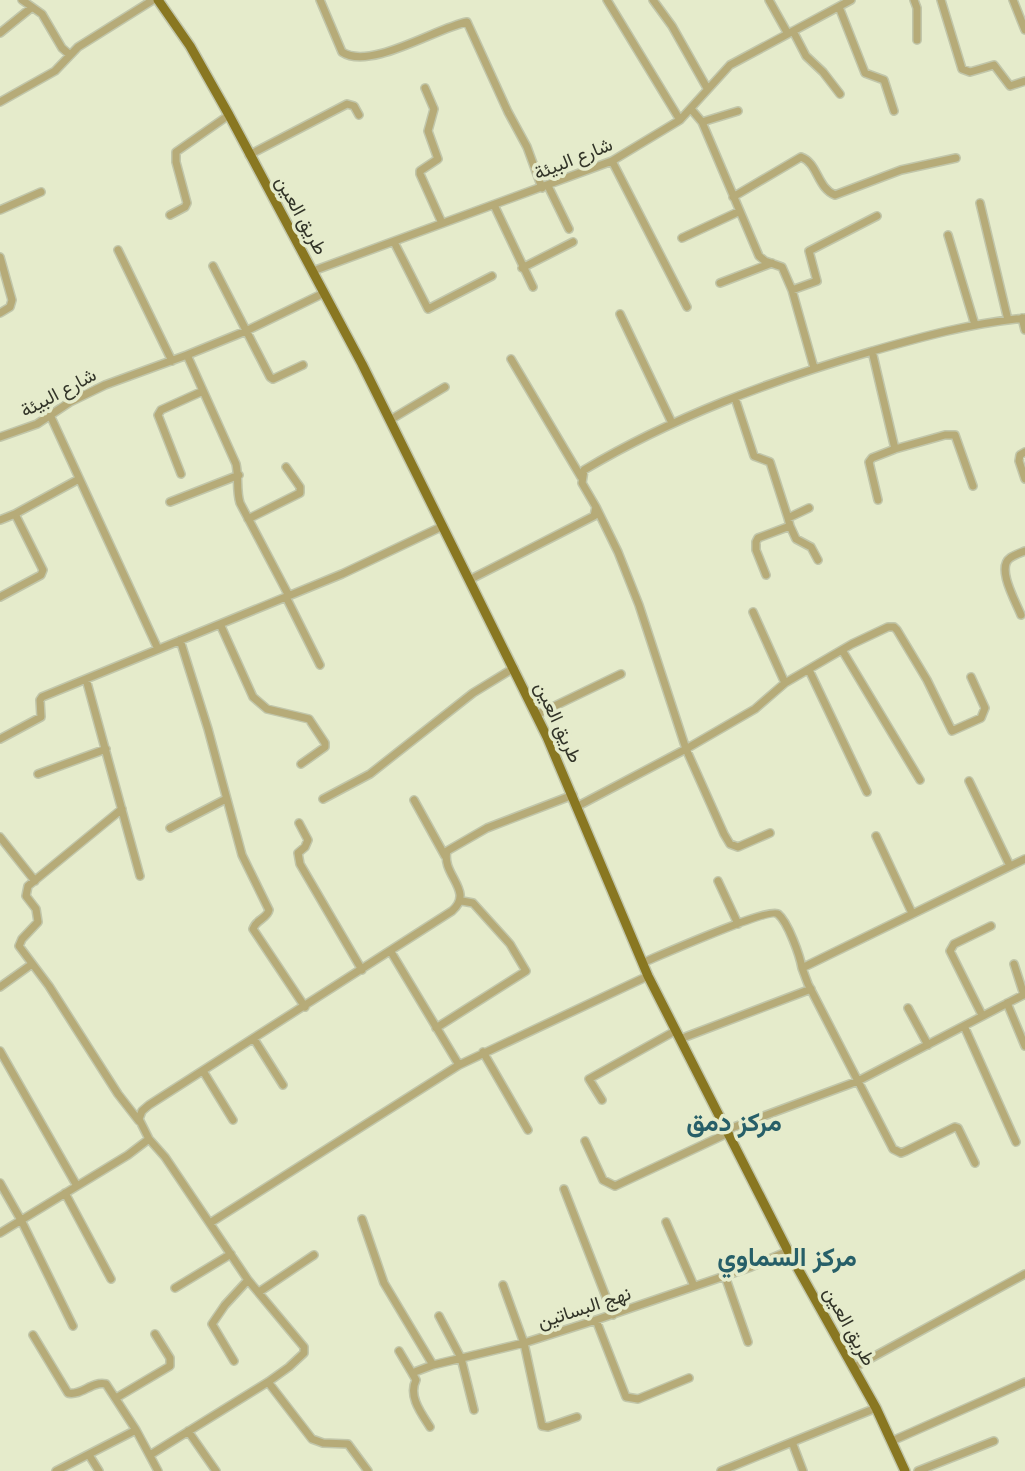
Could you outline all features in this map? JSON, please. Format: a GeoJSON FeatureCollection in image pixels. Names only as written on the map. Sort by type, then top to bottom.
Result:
{"type":"FeatureCollection","features":[{"type":"Feature","properties":{"kind":"main road","name":"طريق العين"},"geometry":{"type":"LineString","coordinates":[[158,0],[190,46],[229,115],[390,420],[536,715],[578,806],[648,976],[788,1251],[876,1408],[905,1471]]}},
{"type":"Feature","properties":{"kind":"street"},"geometry":{"type":"LineString","coordinates":[[0,102],[55,71],[86,41],[153,0]]}},
{"type":"Feature","properties":{"kind":"street"},"geometry":{"type":"LineString","coordinates":[[320,0],[342,52],[351,57],[401,48],[467,22],[508,112],[569,229]]}},
{"type":"Feature","properties":{"kind":"street"},"geometry":{"type":"LineString","coordinates":[[607,0],[680,120]]}},
{"type":"Feature","properties":{"kind":"street"},"geometry":{"type":"LineString","coordinates":[[653,0],[707,88]]}},
{"type":"Feature","properties":{"kind":"street"},"geometry":{"type":"LineString","coordinates":[[769,0],[806,56],[840,94]]}},
{"type":"Feature","properties":{"kind":"street","name":"شارع البيئة"},"geometry":{"type":"LineString","coordinates":[[313,271],[612,161],[680,120],[730,65],[851,0]]}},
{"type":"Feature","properties":{"kind":"street"},"geometry":{"type":"LineString","coordinates":[[914,0],[917,8],[917,40]]}},
{"type":"Feature","properties":{"kind":"street"},"geometry":{"type":"LineString","coordinates":[[941,0],[961,69],[970,72],[994,65],[1010,86],[1025,81]]}},
{"type":"Feature","properties":{"kind":"street"},"geometry":{"type":"LineString","coordinates":[[1013,0],[1025,30]]}},
{"type":"Feature","properties":{"kind":"street"},"geometry":{"type":"LineString","coordinates":[[0,33],[27,3],[42,14],[69,55]]}},
{"type":"Feature","properties":{"kind":"street"},"geometry":{"type":"LineString","coordinates":[[839,7],[865,73],[884,80],[894,111]]}},
{"type":"Feature","properties":{"kind":"street"},"geometry":{"type":"LineString","coordinates":[[425,88],[434,108],[428,131],[438,159],[420,171],[420,174],[442,223]]}},
{"type":"Feature","properties":{"kind":"street"},"geometry":{"type":"LineString","coordinates":[[249,155],[348,104],[354,106],[359,115]]}},
{"type":"Feature","properties":{"kind":"street"},"geometry":{"type":"LineString","coordinates":[[691,109],[702,122],[738,212],[759,256],[782,267],[792,290],[814,368]]}},
{"type":"Feature","properties":{"kind":"street"},"geometry":{"type":"LineString","coordinates":[[702,122],[738,111]]}},
{"type":"Feature","properties":{"kind":"street"},"geometry":{"type":"LineString","coordinates":[[170,215],[185,207],[187,203],[176,162],[176,152],[229,115]]}},
{"type":"Feature","properties":{"kind":"street"},"geometry":{"type":"LineString","coordinates":[[733,197],[801,157],[808,160],[825,190],[835,195],[901,170],[956,158]]}},
{"type":"Feature","properties":{"kind":"street"},"geometry":{"type":"LineString","coordinates":[[612,161],[687,307]]}},
{"type":"Feature","properties":{"kind":"street"},"geometry":{"type":"LineString","coordinates":[[0,210],[41,192]]}},
{"type":"Feature","properties":{"kind":"street"},"geometry":{"type":"LineString","coordinates":[[981,203],[1008,320]]}},
{"type":"Feature","properties":{"kind":"street"},"geometry":{"type":"LineString","coordinates":[[494,205],[533,287]]}},
{"type":"Feature","properties":{"kind":"street"},"geometry":{"type":"LineString","coordinates":[[682,238],[738,212]]}},
{"type":"Feature","properties":{"kind":"street"},"geometry":{"type":"LineString","coordinates":[[792,290],[817,281],[809,251],[877,216]]}},
{"type":"Feature","properties":{"kind":"street"},"geometry":{"type":"LineString","coordinates":[[948,235],[975,325]]}},
{"type":"Feature","properties":{"kind":"street"},"geometry":{"type":"LineString","coordinates":[[394,242],[428,309],[492,276]]}},
{"type":"Feature","properties":{"kind":"street"},"geometry":{"type":"LineString","coordinates":[[522,268],[573,242]]}},
{"type":"Feature","properties":{"kind":"street"},"geometry":{"type":"LineString","coordinates":[[118,250],[172,361]]}},
{"type":"Feature","properties":{"kind":"street"},"geometry":{"type":"LineString","coordinates":[[0,257],[12,300],[10,307],[0,313]]}},
{"type":"Feature","properties":{"kind":"street"},"geometry":{"type":"LineString","coordinates":[[720,283],[772,262]]}},
{"type":"Feature","properties":{"kind":"street"},"geometry":{"type":"LineString","coordinates":[[213,266],[270,377],[275,379],[303,365]]}},
{"type":"Feature","properties":{"kind":"street","name":"شارع البيئة"},"geometry":{"type":"LineString","coordinates":[[0,438],[37,424],[105,385],[246,331],[324,293]]}},
{"type":"Feature","properties":{"kind":"street"},"geometry":{"type":"LineString","coordinates":[[620,314],[672,423]]}},
{"type":"Feature","properties":{"kind":"street"},"geometry":{"type":"LineString","coordinates":[[581,477],[584,470],[628,444],[672,423],[814,368],[919,336],[975,325],[1023,318],[1025,330]]}},
{"type":"Feature","properties":{"kind":"street"},"geometry":{"type":"LineString","coordinates":[[872,351],[895,449]]}},
{"type":"Feature","properties":{"kind":"street"},"geometry":{"type":"LineString","coordinates":[[187,355],[239,475],[237,491],[248,519],[320,665]]}},
{"type":"Feature","properties":{"kind":"street"},"geometry":{"type":"LineString","coordinates":[[511,359],[581,477],[618,552],[639,605],[686,749],[730,844],[738,848],[770,833]]}},
{"type":"Feature","properties":{"kind":"street"},"geometry":{"type":"LineString","coordinates":[[390,420],[445,387]]}},
{"type":"Feature","properties":{"kind":"street"},"geometry":{"type":"LineString","coordinates":[[181,474],[158,415],[161,410],[203,391]]}},
{"type":"Feature","properties":{"kind":"street"},"geometry":{"type":"LineString","coordinates":[[735,398],[754,457],[770,462],[796,539],[811,547],[818,561]]}},
{"type":"Feature","properties":{"kind":"street"},"geometry":{"type":"LineString","coordinates":[[50,415],[158,649]]}},
{"type":"Feature","properties":{"kind":"street"},"geometry":{"type":"LineString","coordinates":[[878,500],[870,462],[872,457],[945,435],[955,435],[973,486]]}},
{"type":"Feature","properties":{"kind":"street"},"geometry":{"type":"LineString","coordinates":[[1025,452],[1020,455],[1019,461],[1025,479]]}},
{"type":"Feature","properties":{"kind":"street"},"geometry":{"type":"LineString","coordinates":[[248,519],[300,493],[300,487],[286,467]]}},
{"type":"Feature","properties":{"kind":"street"},"geometry":{"type":"LineString","coordinates":[[170,502],[239,475]]}},
{"type":"Feature","properties":{"kind":"street"},"geometry":{"type":"LineString","coordinates":[[0,520],[79,479]]}},
{"type":"Feature","properties":{"kind":"street"},"geometry":{"type":"LineString","coordinates":[[469,580],[594,516],[596,507]]}},
{"type":"Feature","properties":{"kind":"street"},"geometry":{"type":"LineString","coordinates":[[766,575],[755,542],[809,508]]}},
{"type":"Feature","properties":{"kind":"street"},"geometry":{"type":"LineString","coordinates":[[0,597],[41,575],[43,570],[15,514]]}},
{"type":"Feature","properties":{"kind":"street"},"geometry":{"type":"LineString","coordinates":[[0,739],[41,717],[40,699],[342,574],[443,526]]}},
{"type":"Feature","properties":{"kind":"street"},"geometry":{"type":"LineString","coordinates":[[1021,615],[1004,566],[1008,559],[1025,551]]}},
{"type":"Feature","properties":{"kind":"street"},"geometry":{"type":"LineString","coordinates":[[753,612],[785,683]]}},
{"type":"Feature","properties":{"kind":"street"},"geometry":{"type":"LineString","coordinates":[[220,624],[258,703],[267,709],[309,719],[318,730],[325,747],[301,764]]}},
{"type":"Feature","properties":{"kind":"street"},"geometry":{"type":"LineString","coordinates":[[578,806],[686,749],[755,709],[785,683],[885,629],[895,628],[927,680],[952,731],[981,718],[984,713],[985,708],[971,677]]}},
{"type":"Feature","properties":{"kind":"street"},"geometry":{"type":"LineString","coordinates":[[180,640],[242,855],[270,909],[266,916],[254,925],[254,932],[305,1007]]}},
{"type":"Feature","properties":{"kind":"street"},"geometry":{"type":"LineString","coordinates":[[842,650],[920,780]]}},
{"type":"Feature","properties":{"kind":"street"},"geometry":{"type":"LineString","coordinates":[[323,799],[370,774],[462,702],[514,668]]}},
{"type":"Feature","properties":{"kind":"street"},"geometry":{"type":"LineString","coordinates":[[809,670],[867,792]]}},
{"type":"Feature","properties":{"kind":"street"},"geometry":{"type":"LineString","coordinates":[[536,715],[621,674]]}},
{"type":"Feature","properties":{"kind":"street"},"geometry":{"type":"LineString","coordinates":[[86,679],[140,876]]}},
{"type":"Feature","properties":{"kind":"street"},"geometry":{"type":"LineString","coordinates":[[38,774],[106,749]]}},
{"type":"Feature","properties":{"kind":"street"},"geometry":{"type":"LineString","coordinates":[[969,781],[1010,866]]}},
{"type":"Feature","properties":{"kind":"street"},"geometry":{"type":"LineString","coordinates":[[445,856],[447,851],[487,828],[573,795]]}},
{"type":"Feature","properties":{"kind":"street"},"geometry":{"type":"LineString","coordinates":[[170,828],[226,799]]}},
{"type":"Feature","properties":{"kind":"street"},"geometry":{"type":"LineString","coordinates":[[414,800],[445,856],[462,901]]}},
{"type":"Feature","properties":{"kind":"street"},"geometry":{"type":"LineString","coordinates":[[122,809],[28,886],[25,892],[36,909],[38,922],[19,943],[118,1094],[165,1157],[248,1280],[305,1350],[300,1359],[268,1382],[150,1455]]}},
{"type":"Feature","properties":{"kind":"street"},"geometry":{"type":"LineString","coordinates":[[299,823],[308,840],[298,853],[300,864],[362,970]]}},
{"type":"Feature","properties":{"kind":"street"},"geometry":{"type":"LineString","coordinates":[[876,836],[912,913]]}},
{"type":"Feature","properties":{"kind":"street"},"geometry":{"type":"LineString","coordinates":[[0,837],[35,881]]}},
{"type":"Feature","properties":{"kind":"street"},"geometry":{"type":"LineString","coordinates":[[802,968],[1025,859]]}},
{"type":"Feature","properties":{"kind":"street"},"geometry":{"type":"LineString","coordinates":[[718,881],[738,923]]}},
{"type":"Feature","properties":{"kind":"street"},"geometry":{"type":"LineString","coordinates":[[139,1121],[142,1111],[149,1105],[391,952],[453,911],[462,901]]}},
{"type":"Feature","properties":{"kind":"street"},"geometry":{"type":"LineString","coordinates":[[436,1028],[526,971],[510,944],[473,903],[462,901]]}},
{"type":"Feature","properties":{"kind":"street"},"geometry":{"type":"LineString","coordinates":[[642,963],[738,923],[776,913],[791,938],[811,989],[895,1151],[901,1153],[955,1127],[958,1128],[975,1163]]}},
{"type":"Feature","properties":{"kind":"street"},"geometry":{"type":"LineString","coordinates":[[982,1015],[950,951],[954,944],[990,926]]}},
{"type":"Feature","properties":{"kind":"street"},"geometry":{"type":"LineString","coordinates":[[391,952],[459,1065]]}},
{"type":"Feature","properties":{"kind":"street"},"geometry":{"type":"LineString","coordinates":[[0,987],[32,964]]}},
{"type":"Feature","properties":{"kind":"street"},"geometry":{"type":"LineString","coordinates":[[585,1141],[603,1180],[615,1186],[727,1132],[858,1081],[1025,994],[1014,964]]}},
{"type":"Feature","properties":{"kind":"street"},"geometry":{"type":"LineString","coordinates":[[210,1223],[459,1065],[648,976]]}},
{"type":"Feature","properties":{"kind":"street"},"geometry":{"type":"LineString","coordinates":[[602,1100],[589,1079],[678,1035],[811,989]]}},
{"type":"Feature","properties":{"kind":"street"},"geometry":{"type":"LineString","coordinates":[[1007,1003],[1025,1046]]}},
{"type":"Feature","properties":{"kind":"street"},"geometry":{"type":"LineString","coordinates":[[908,1008],[928,1045]]}},
{"type":"Feature","properties":{"kind":"street"},"geometry":{"type":"LineString","coordinates":[[964,1026],[1016,1142]]}},
{"type":"Feature","properties":{"kind":"street"},"geometry":{"type":"LineString","coordinates":[[254,1039],[283,1085]]}},
{"type":"Feature","properties":{"kind":"street"},"geometry":{"type":"LineString","coordinates":[[0,1051],[77,1186]]}},
{"type":"Feature","properties":{"kind":"street"},"geometry":{"type":"LineString","coordinates":[[483,1052],[528,1130]]}},
{"type":"Feature","properties":{"kind":"street"},"geometry":{"type":"LineString","coordinates":[[203,1071],[233,1120]]}},
{"type":"Feature","properties":{"kind":"street"},"geometry":{"type":"LineString","coordinates":[[0,1233],[149,1139]]}},
{"type":"Feature","properties":{"kind":"street"},"geometry":{"type":"LineString","coordinates":[[0,1183],[73,1326]]}},
{"type":"Feature","properties":{"kind":"street"},"geometry":{"type":"LineString","coordinates":[[564,1189],[613,1315]]}},
{"type":"Feature","properties":{"kind":"street"},"geometry":{"type":"LineString","coordinates":[[65,1193],[111,1279]]}},
{"type":"Feature","properties":{"kind":"street"},"geometry":{"type":"LineString","coordinates":[[362,1219],[384,1283],[433,1365]]}},
{"type":"Feature","properties":{"kind":"street"},"geometry":{"type":"LineString","coordinates":[[666,1222],[694,1286]]}},
{"type":"Feature","properties":{"kind":"street","name":"نهج البساتين"},"geometry":{"type":"LineString","coordinates":[[412,1373],[433,1365],[524,1343],[613,1315],[751,1268],[788,1251]]}},
{"type":"Feature","properties":{"kind":"street"},"geometry":{"type":"LineString","coordinates":[[175,1288],[231,1254]]}},
{"type":"Feature","properties":{"kind":"street"},"geometry":{"type":"LineString","coordinates":[[259,1292],[314,1255]]}},
{"type":"Feature","properties":{"kind":"street"},"geometry":{"type":"LineString","coordinates":[[853,1368],[1025,1274]]}},
{"type":"Feature","properties":{"kind":"street"},"geometry":{"type":"LineString","coordinates":[[725,1276],[748,1342]]}},
{"type":"Feature","properties":{"kind":"street"},"geometry":{"type":"LineString","coordinates":[[234,1361],[212,1324],[248,1280]]}},
{"type":"Feature","properties":{"kind":"street"},"geometry":{"type":"LineString","coordinates":[[503,1285],[524,1343],[542,1426],[548,1427],[578,1417]]}},
{"type":"Feature","properties":{"kind":"street"},"geometry":{"type":"LineString","coordinates":[[439,1316],[461,1358],[474,1409]]}},
{"type":"Feature","properties":{"kind":"street"},"geometry":{"type":"LineString","coordinates":[[596,1320],[626,1397],[638,1399],[689,1378]]}},
{"type":"Feature","properties":{"kind":"street"},"geometry":{"type":"LineString","coordinates":[[116,1398],[170,1366],[170,1358],[155,1334]]}},
{"type":"Feature","properties":{"kind":"street"},"geometry":{"type":"LineString","coordinates":[[33,1335],[68,1393],[75,1394],[103,1383],[116,1398],[158,1471]]}},
{"type":"Feature","properties":{"kind":"street"},"geometry":{"type":"LineString","coordinates":[[399,1351],[416,1380],[413,1385],[415,1403],[430,1427]]}},
{"type":"Feature","properties":{"kind":"street"},"geometry":{"type":"LineString","coordinates":[[268,1382],[312,1439],[323,1443],[348,1444],[368,1471]]}},
{"type":"Feature","properties":{"kind":"street"},"geometry":{"type":"LineString","coordinates":[[892,1441],[1025,1382]]}},
{"type":"Feature","properties":{"kind":"street"},"geometry":{"type":"LineString","coordinates":[[721,1471],[876,1408]]}},
{"type":"Feature","properties":{"kind":"street"},"geometry":{"type":"LineString","coordinates":[[56,1471],[136,1430]]}},
{"type":"Feature","properties":{"kind":"street"},"geometry":{"type":"LineString","coordinates":[[188,1431],[216,1471]]}},
{"type":"Feature","properties":{"kind":"street"},"geometry":{"type":"LineString","coordinates":[[918,1471],[994,1441]]}},
{"type":"Feature","properties":{"kind":"street"},"geometry":{"type":"LineString","coordinates":[[792,1442],[803,1471]]}},
{"type":"Feature","properties":{"kind":"street"},"geometry":{"type":"LineString","coordinates":[[89,1455],[99,1471]]}},
{"type":"Feature","properties":{"kind":"district","name":"مركز دمق"},"geometry":{"type":"Point","coordinates":[734,1122]}},
{"type":"Feature","properties":{"kind":"district","name":"مركز السماوي"},"geometry":{"type":"Point","coordinates":[787,1257]}}]}
